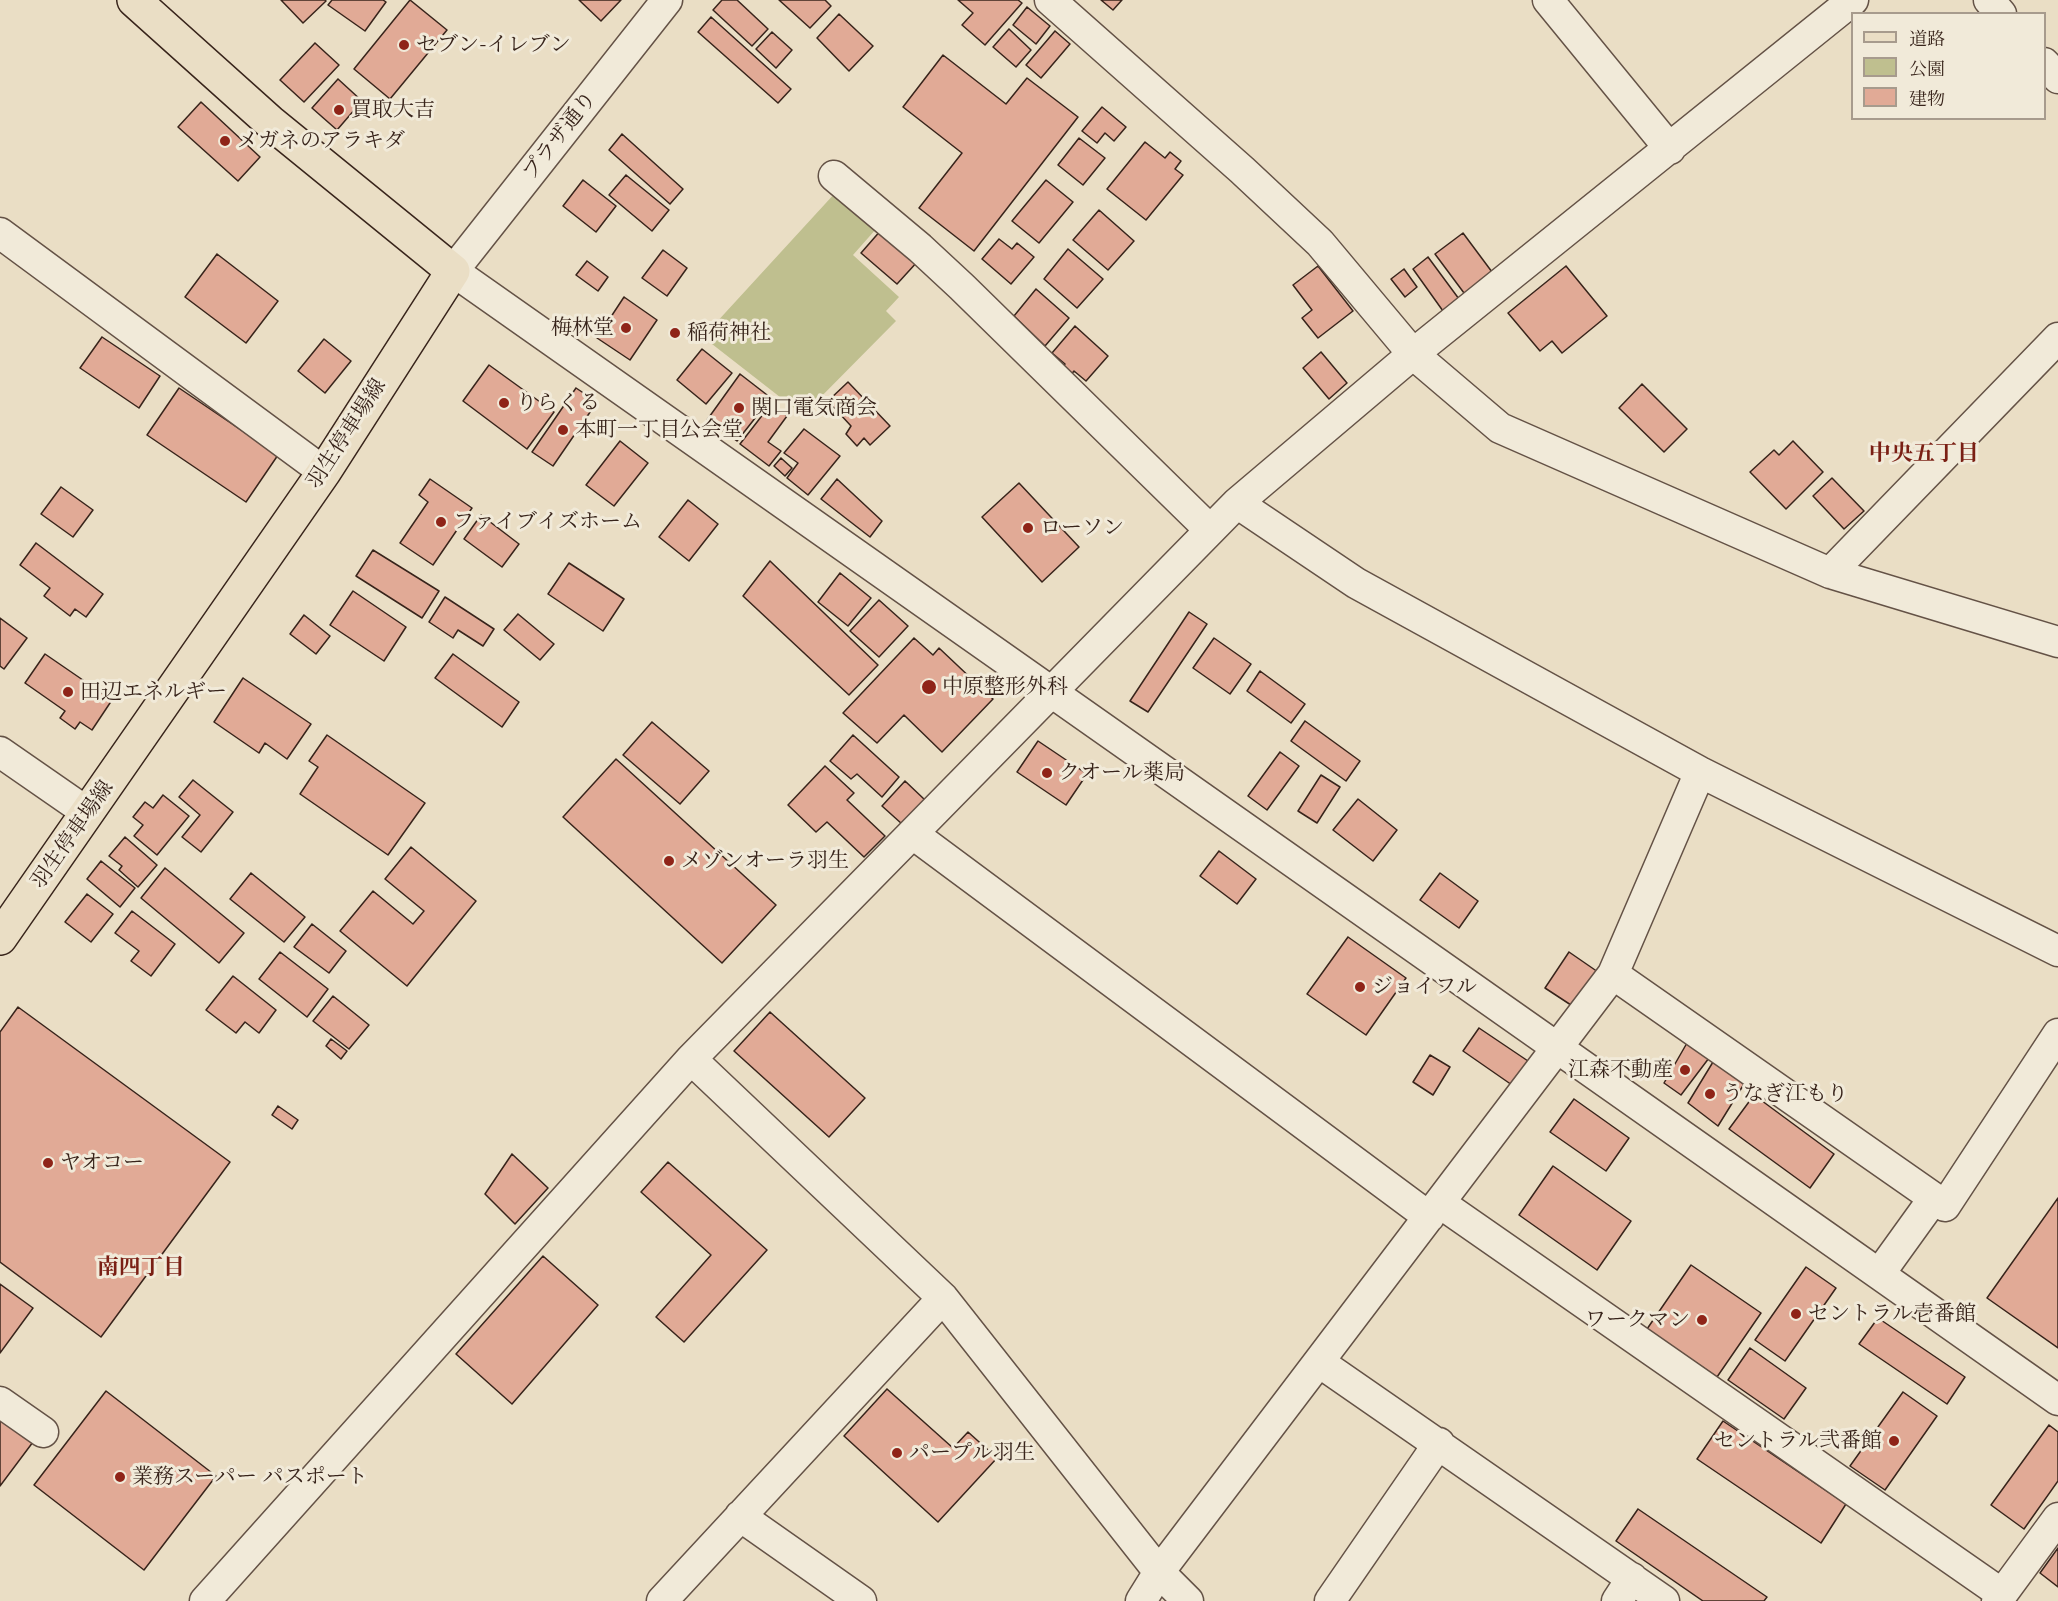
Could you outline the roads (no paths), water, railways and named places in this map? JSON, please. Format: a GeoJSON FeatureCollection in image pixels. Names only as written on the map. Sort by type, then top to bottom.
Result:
{"type":"FeatureCollection","features":[{"type":"Feature","properties":{"kind":"main road"},"geometry":{"type":"LineString","coordinates":[[134,0],[270,122],[453,271]]}},
{"type":"Feature","properties":{"kind":"main road","name":"羽生停車場線"},"geometry":{"type":"LineString","coordinates":[[5,919],[88,813],[324,472],[453,271]]}},
{"type":"Feature","properties":{"kind":"street","name":"プラザ通り"},"geometry":{"type":"LineString","coordinates":[[453,271],[667,0]]}},
{"type":"Feature","properties":{"kind":"street"},"geometry":{"type":"LineString","coordinates":[[1050,0],[1216,146],[1320,243],[1413,354],[1500,428],[1830,573],[2058,642]]}},
{"type":"Feature","properties":{"kind":"street"},"geometry":{"type":"LineString","coordinates":[[1548,0],[1670,148]]}},
{"type":"Feature","properties":{"kind":"street"},"geometry":{"type":"LineString","coordinates":[[206,1601],[691,1059],[1236,503],[1413,354],[1853,0]]}},
{"type":"Feature","properties":{"kind":"street"},"geometry":{"type":"LineString","coordinates":[[1989,0],[1999,12]]}},
{"type":"Feature","properties":{"kind":"street"},"geometry":{"type":"LineString","coordinates":[[2046,65],[2058,78]]}},
{"type":"Feature","properties":{"kind":"street"},"geometry":{"type":"LineString","coordinates":[[834,176],[920,248],[962,287],[1210,530]]}},
{"type":"Feature","properties":{"kind":"street"},"geometry":{"type":"LineString","coordinates":[[0,233],[324,472]]}},
{"type":"Feature","properties":{"kind":"street"},"geometry":{"type":"LineString","coordinates":[[453,271],[2058,1400]]}},
{"type":"Feature","properties":{"kind":"street"},"geometry":{"type":"LineString","coordinates":[[1830,573],[2058,338]]}},
{"type":"Feature","properties":{"kind":"street"},"geometry":{"type":"LineString","coordinates":[[1236,503],[1356,583],[1700,772],[2058,951]]}},
{"type":"Feature","properties":{"kind":"street"},"geometry":{"type":"LineString","coordinates":[[0,752],[88,813]]}},
{"type":"Feature","properties":{"kind":"street"},"geometry":{"type":"LineString","coordinates":[[1142,1601],[1159,1572],[1613,974],[1700,772]]}},
{"type":"Feature","properties":{"kind":"street"},"geometry":{"type":"LineString","coordinates":[[914,834],[1435,1210],[2000,1598],[2058,1518]]}},
{"type":"Feature","properties":{"kind":"street"},"geometry":{"type":"LineString","coordinates":[[1613,974],[1945,1206],[2058,1034]]}},
{"type":"Feature","properties":{"kind":"street"},"geometry":{"type":"LineString","coordinates":[[691,1059],[942,1298],[1159,1572],[1188,1601]]}},
{"type":"Feature","properties":{"kind":"street"},"geometry":{"type":"LineString","coordinates":[[1880,1273],[1934,1198]]}},
{"type":"Feature","properties":{"kind":"street"},"geometry":{"type":"LineString","coordinates":[[662,1601],[942,1298]]}},
{"type":"Feature","properties":{"kind":"street"},"geometry":{"type":"LineString","coordinates":[[1319,1362],[1439,1443],[1625,1590],[1664,1601]]}},
{"type":"Feature","properties":{"kind":"street"},"geometry":{"type":"LineString","coordinates":[[0,1402],[43,1432]]}},
{"type":"Feature","properties":{"kind":"street"},"geometry":{"type":"LineString","coordinates":[[1330,1601],[1439,1443]]}},
{"type":"Feature","properties":{"kind":"street"},"geometry":{"type":"LineString","coordinates":[[740,1516],[861,1601]]}},
{"type":"Feature","properties":{"kind":"place","name":"セブン-イレブン"},"geometry":{"type":"Point","coordinates":[404,45]}},
{"type":"Feature","properties":{"kind":"place","name":"買取大吉"},"geometry":{"type":"Point","coordinates":[339,110]}},
{"type":"Feature","properties":{"kind":"place","name":"メガネのアラキダ"},"geometry":{"type":"Point","coordinates":[225,141]}},
{"type":"Feature","properties":{"kind":"place","name":"梅林堂"},"geometry":{"type":"Point","coordinates":[626,328]}},
{"type":"Feature","properties":{"kind":"place","name":"稲荷神社"},"geometry":{"type":"Point","coordinates":[675,333]}},
{"type":"Feature","properties":{"kind":"place","name":"りらくる"},"geometry":{"type":"Point","coordinates":[504,403]}},
{"type":"Feature","properties":{"kind":"place","name":"関口電気商会"},"geometry":{"type":"Point","coordinates":[739,408]}},
{"type":"Feature","properties":{"kind":"place","name":"本町一丁目公会堂"},"geometry":{"type":"Point","coordinates":[563,430]}},
{"type":"Feature","properties":{"kind":"place","name":"ファイブイズホーム"},"geometry":{"type":"Point","coordinates":[441,522]}},
{"type":"Feature","properties":{"kind":"place","name":"ローソン"},"geometry":{"type":"Point","coordinates":[1028,528]}},
{"type":"Feature","properties":{"kind":"place","name":"中原整形外科"},"geometry":{"type":"Point","coordinates":[929,687]}},
{"type":"Feature","properties":{"kind":"place","name":"田辺エネルギー"},"geometry":{"type":"Point","coordinates":[68,692]}},
{"type":"Feature","properties":{"kind":"place","name":"クオール薬局"},"geometry":{"type":"Point","coordinates":[1047,773]}},
{"type":"Feature","properties":{"kind":"place","name":"メゾンオーラ羽生"},"geometry":{"type":"Point","coordinates":[669,861]}},
{"type":"Feature","properties":{"kind":"place","name":"ジョイフル"},"geometry":{"type":"Point","coordinates":[1360,987]}},
{"type":"Feature","properties":{"kind":"place","name":"江森不動産"},"geometry":{"type":"Point","coordinates":[1685,1070]}},
{"type":"Feature","properties":{"kind":"place","name":"うなぎ江もり"},"geometry":{"type":"Point","coordinates":[1710,1094]}},
{"type":"Feature","properties":{"kind":"place","name":"ヤオコー"},"geometry":{"type":"Point","coordinates":[48,1163]}},
{"type":"Feature","properties":{"kind":"place","name":"セントラル壱番館"},"geometry":{"type":"Point","coordinates":[1796,1314]}},
{"type":"Feature","properties":{"kind":"place","name":"ワークマン"},"geometry":{"type":"Point","coordinates":[1702,1320]}},
{"type":"Feature","properties":{"kind":"place","name":"セントラル弐番館"},"geometry":{"type":"Point","coordinates":[1894,1441]}},
{"type":"Feature","properties":{"kind":"place","name":"パープル羽生"},"geometry":{"type":"Point","coordinates":[897,1453]}},
{"type":"Feature","properties":{"kind":"place","name":"業務スーパー パスポート"},"geometry":{"type":"Point","coordinates":[120,1477]}},
{"type":"Feature","properties":{"kind":"district","name":"中央五丁目"},"geometry":{"type":"Point","coordinates":[1924,454]}},
{"type":"Feature","properties":{"kind":"district","name":"南四丁目"},"geometry":{"type":"Point","coordinates":[141,1268]}}]}
